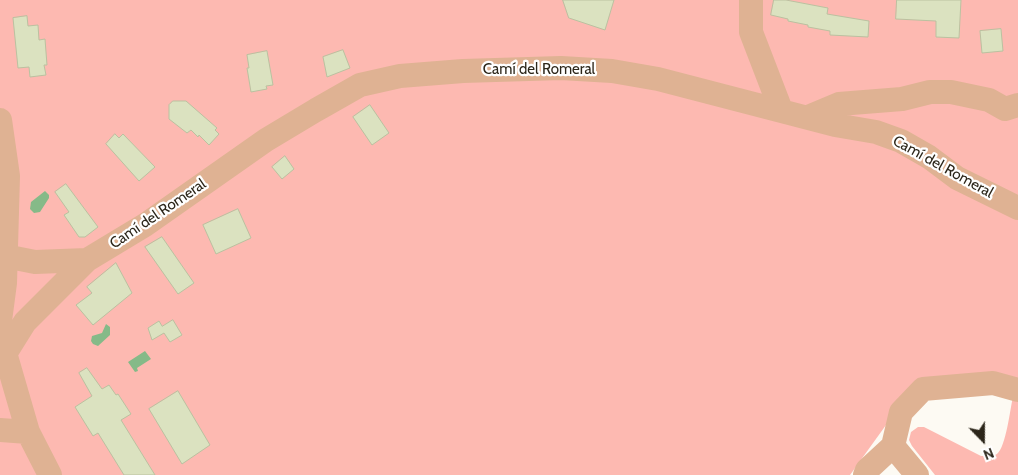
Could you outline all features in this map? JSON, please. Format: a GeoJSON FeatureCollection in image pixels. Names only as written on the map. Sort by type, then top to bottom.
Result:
{"type":"FeatureCollection","features":[{"type":"Feature","properties":{"kind":"street"},"geometry":{"type":"LineString","coordinates":[[752,0],[751,32],[781,110]]}},
{"type":"Feature","properties":{"kind":"street","name":"Camí del Romeral"},"geometry":{"type":"LineString","coordinates":[[3,345],[87,260],[145,225],[266,140],[316,110],[360,86],[400,76],[463,71],[561,68],[612,71],[658,79],[835,125],[876,132],[900,141],[929,157],[957,178],[1018,208]]}},
{"type":"Feature","properties":{"kind":"street"},"geometry":{"type":"LineString","coordinates":[[808,117],[839,104],[902,99],[930,92],[951,92],[989,100],[1005,109],[1018,105]]}},
{"type":"Feature","properties":{"kind":"street"},"geometry":{"type":"LineString","coordinates":[[0,120],[4,181],[0,321]]}},
{"type":"Feature","properties":{"kind":"street","name":"Camí del Romeral"},"geometry":{"type":"LineString","coordinates":[[3,255],[35,262],[87,260]]}},
{"type":"Feature","properties":{"kind":"street"},"geometry":{"type":"LineString","coordinates":[[3,345],[28,432],[50,475]]}},
{"type":"Feature","properties":{"kind":"street"},"geometry":{"type":"LineString","coordinates":[[865,475],[867,470],[893,446],[901,412],[923,389],[994,383],[1018,390]]}},
{"type":"Feature","properties":{"kind":"street"},"geometry":{"type":"LineString","coordinates":[[0,417],[12,409],[18,397]]}},
{"type":"Feature","properties":{"kind":"street"},"geometry":{"type":"LineString","coordinates":[[0,430],[28,432]]}},
{"type":"Feature","properties":{"kind":"street"},"geometry":{"type":"LineString","coordinates":[[893,446],[917,475]]}},
{"type":"Feature","properties":{"kind":"shaded area"},"geometry":{"type":"Polygon","coordinates":[[[0,0],[1018,0],[1018,390],[917,382],[850,475],[0,475],[0,0]]]}},
{"type":"Feature","properties":{"kind":"shaded area"},"geometry":{"type":"Polygon","coordinates":[[[45,191],[49,198],[40,212],[34,213],[30,209],[31,202],[45,191]]]}},
{"type":"Feature","properties":{"kind":"shaded area"},"geometry":{"type":"Polygon","coordinates":[[[106,324],[110,327],[110,335],[98,346],[93,344],[91,341],[92,336],[102,333],[106,324]]]}},
{"type":"Feature","properties":{"kind":"shaded area"},"geometry":{"type":"Polygon","coordinates":[[[145,351],[151,359],[137,368],[138,371],[135,372],[128,362],[145,351]]]}},
{"type":"Feature","properties":{"kind":"shaded area"},"geometry":{"type":"Polygon","coordinates":[[[1013,397],[1018,399],[1018,475],[935,475],[909,440],[911,432],[918,427],[924,427],[981,456],[995,455],[1003,444],[1013,397]]]}},
{"type":"Feature","properties":{"kind":"building"},"geometry":{"type":"Polygon","coordinates":[[[563,0],[614,0],[605,30],[569,18],[563,0]]]}},
{"type":"Feature","properties":{"kind":"building"},"geometry":{"type":"Polygon","coordinates":[[[774,0],[786,0],[828,8],[827,14],[869,21],[868,37],[830,35],[830,31],[808,27],[808,25],[771,15],[774,0]]]}},
{"type":"Feature","properties":{"kind":"building"},"geometry":{"type":"Polygon","coordinates":[[[897,0],[961,0],[959,38],[936,37],[936,21],[896,19],[897,0]]]}},
{"type":"Feature","properties":{"kind":"building"},"geometry":{"type":"Polygon","coordinates":[[[27,16],[28,26],[38,25],[39,40],[45,39],[47,65],[44,65],[46,75],[30,77],[29,67],[18,68],[13,18],[27,16]]]}},
{"type":"Feature","properties":{"kind":"building"},"geometry":{"type":"Polygon","coordinates":[[[1001,29],[1003,51],[982,53],[980,31],[1001,29]]]}},
{"type":"Feature","properties":{"kind":"building"},"geometry":{"type":"Polygon","coordinates":[[[343,50],[350,68],[327,77],[323,57],[343,50]]]}},
{"type":"Feature","properties":{"kind":"building"},"geometry":{"type":"Polygon","coordinates":[[[267,51],[273,85],[266,86],[267,89],[251,92],[247,55],[267,51]]]}},
{"type":"Feature","properties":{"kind":"building"},"geometry":{"type":"Polygon","coordinates":[[[173,101],[186,101],[217,128],[215,130],[219,134],[209,145],[199,135],[198,137],[191,130],[187,133],[169,119],[169,105],[173,101]]]}},
{"type":"Feature","properties":{"kind":"building"},"geometry":{"type":"Polygon","coordinates":[[[370,105],[389,133],[372,145],[353,117],[370,105]]]}},
{"type":"Feature","properties":{"kind":"building"},"geometry":{"type":"Polygon","coordinates":[[[115,134],[119,138],[123,134],[155,167],[139,181],[106,144],[115,134]]]}},
{"type":"Feature","properties":{"kind":"building"},"geometry":{"type":"Polygon","coordinates":[[[285,156],[294,169],[282,179],[272,167],[285,156]]]}},
{"type":"Feature","properties":{"kind":"building"},"geometry":{"type":"Polygon","coordinates":[[[66,184],[98,227],[85,237],[79,237],[64,215],[69,212],[55,192],[66,184]]]}},
{"type":"Feature","properties":{"kind":"building"},"geometry":{"type":"Polygon","coordinates":[[[238,209],[251,238],[216,254],[203,225],[238,209]]]}},
{"type":"Feature","properties":{"kind":"building"},"geometry":{"type":"Polygon","coordinates":[[[162,237],[194,283],[178,294],[145,247],[162,237]]]}},
{"type":"Feature","properties":{"kind":"building"},"geometry":{"type":"Polygon","coordinates":[[[116,263],[132,293],[93,325],[76,305],[92,293],[87,287],[116,263]]]}},
{"type":"Feature","properties":{"kind":"building"},"geometry":{"type":"Polygon","coordinates":[[[173,320],[182,335],[170,342],[164,333],[152,340],[148,328],[159,321],[162,326],[173,320]]]}},
{"type":"Feature","properties":{"kind":"building"},"geometry":{"type":"Polygon","coordinates":[[[87,368],[102,389],[109,385],[116,395],[118,394],[131,414],[121,420],[155,475],[124,475],[98,433],[93,436],[75,407],[92,396],[79,373],[87,368]]]}},
{"type":"Feature","properties":{"kind":"building"},"geometry":{"type":"Polygon","coordinates":[[[178,391],[210,445],[182,464],[149,409],[178,391]]]}}]}
